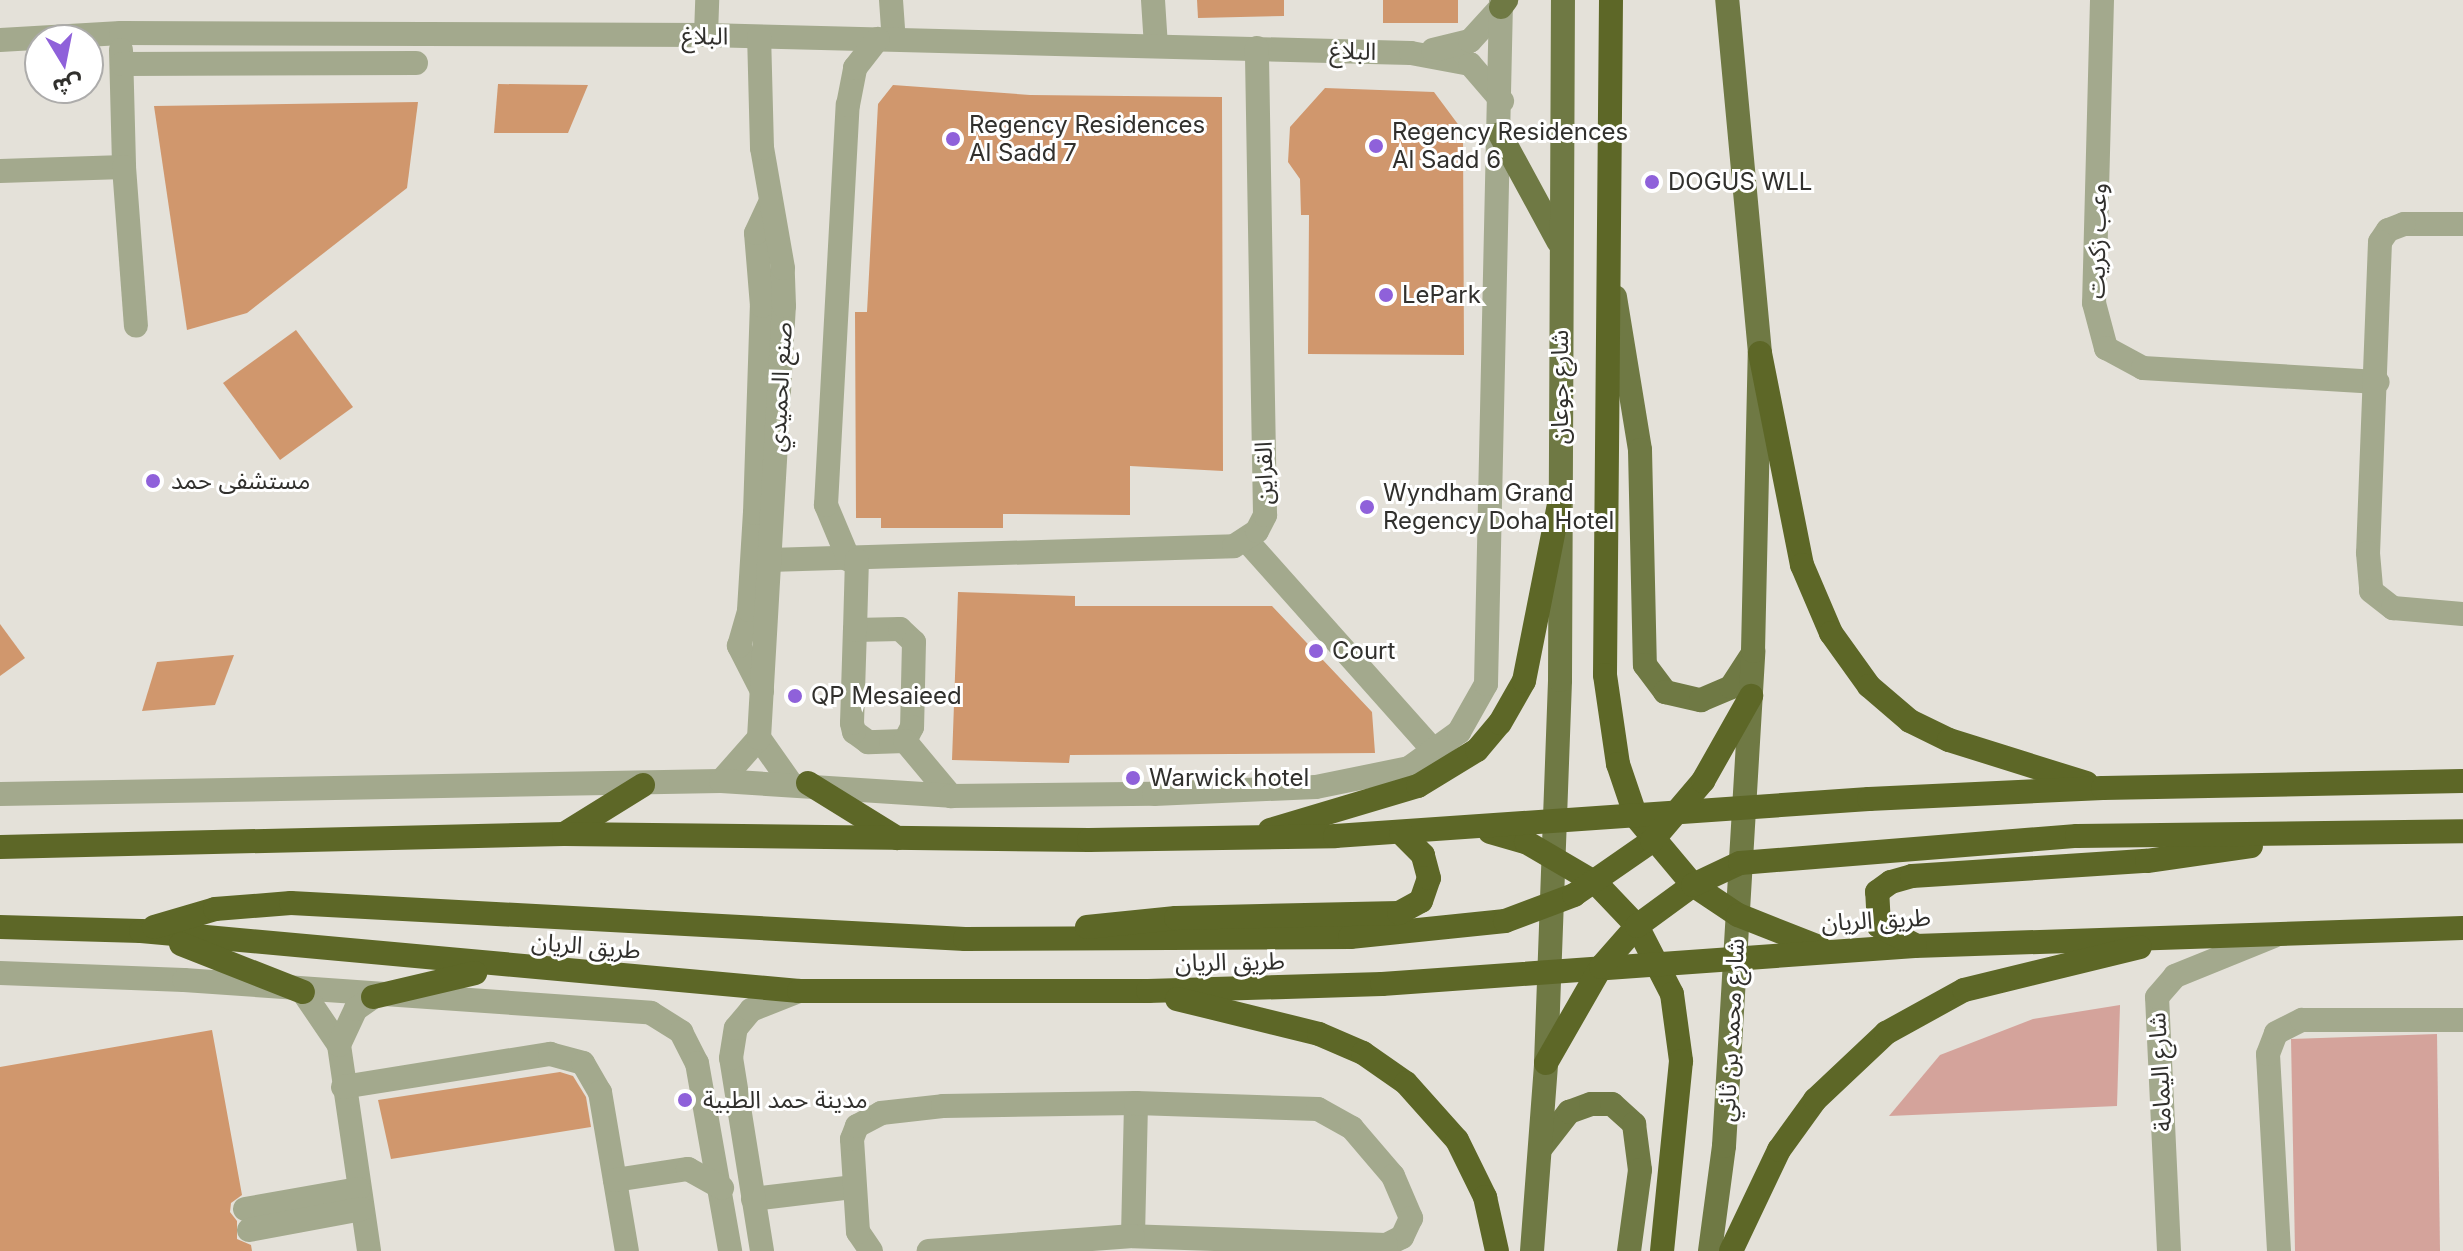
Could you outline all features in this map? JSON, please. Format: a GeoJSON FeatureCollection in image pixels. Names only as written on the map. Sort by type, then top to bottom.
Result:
{"type":"FeatureCollection","features":[{"type":"Feature","properties":{"kind":"highway"},"geometry":{"type":"LineString","coordinates":[[1611,0],[1605,675],[1618,764],[1636,817],[1652,841],[1693,885],[1738,915],[1829,951]]}},
{"type":"Feature","properties":{"kind":"highway"},"geometry":{"type":"LineString","coordinates":[[1760,353],[1802,565],[1831,633],[1869,686],[1910,721],[1949,740],[2103,788]]}},
{"type":"Feature","properties":{"kind":"highway"},"geometry":{"type":"LineString","coordinates":[[1241,839],[1418,786],[1477,750],[1500,723],[1524,681],[1560,500]]}},
{"type":"Feature","properties":{"kind":"highway"},"geometry":{"type":"LineString","coordinates":[[141,931],[215,909],[291,903],[965,939],[1350,937],[1505,921],[1551,906],[1596,883],[1652,841],[1679,813],[1727,743],[1751,696]]}},
{"type":"Feature","properties":{"kind":"highway"},"geometry":{"type":"LineString","coordinates":[[0,847],[564,834],[899,839],[1241,839],[1401,833],[1742,808],[2103,788],[2463,781]]}},
{"type":"Feature","properties":{"kind":"highway"},"geometry":{"type":"LineString","coordinates":[[799,782],[899,839]]}},
{"type":"Feature","properties":{"kind":"highway"},"geometry":{"type":"LineString","coordinates":[[564,834],[643,785]]}},
{"type":"Feature","properties":{"kind":"highway"},"geometry":{"type":"LineString","coordinates":[[1478,828],[1553,857],[1596,883],[1637,926],[1659,963],[1678,1021],[1681,1061],[1662,1251]]}},
{"type":"Feature","properties":{"kind":"highway"},"geometry":{"type":"LineString","coordinates":[[1915,946],[1879,926],[1874,908],[1877,892],[1912,876],[2147,861],[2349,831]]}},
{"type":"Feature","properties":{"kind":"highway"},"geometry":{"type":"LineString","coordinates":[[1546,1063],[1601,967],[1637,926],[1693,885],[1740,863],[2077,836],[2463,831]]}},
{"type":"Feature","properties":{"kind":"highway"},"geometry":{"type":"LineString","coordinates":[[965,939],[1176,918],[1399,913],[1421,901],[1429,878],[1423,855],[1401,833]]}},
{"type":"Feature","properties":{"kind":"highway","name":"طريق الريان"},"geometry":{"type":"LineString","coordinates":[[0,927],[141,931],[519,969],[799,991],[1148,991],[1337,986],[1915,946],[2199,933],[2463,928]]}},
{"type":"Feature","properties":{"kind":"highway"},"geometry":{"type":"LineString","coordinates":[[141,931],[303,992]]}},
{"type":"Feature","properties":{"kind":"highway"},"geometry":{"type":"LineString","coordinates":[[1731,1251],[1779,1150],[1815,1100],[1886,1033],[1964,990],[2199,933]]}},
{"type":"Feature","properties":{"kind":"highway"},"geometry":{"type":"LineString","coordinates":[[373,997],[469,973],[519,969]]}},
{"type":"Feature","properties":{"kind":"highway"},"geometry":{"type":"LineString","coordinates":[[1148,991],[1319,1034],[1363,1053],[1406,1083],[1457,1140],[1485,1197],[1497,1251]]}},
{"type":"Feature","properties":{"kind":"main road","name":"شارع جوعان"},"geometry":{"type":"LineString","coordinates":[[1554,822],[1560,500],[1563,0]]}},
{"type":"Feature","properties":{"kind":"main road"},"geometry":{"type":"LineString","coordinates":[[1727,0],[1760,353],[1753,651],[1742,808]]}},
{"type":"Feature","properties":{"kind":"main road"},"geometry":{"type":"LineString","coordinates":[[1500,134],[1560,244]]}},
{"type":"Feature","properties":{"kind":"main road"},"geometry":{"type":"LineString","coordinates":[[1609,263],[1640,450],[1645,665],[1665,692],[1701,700],[1731,687],[1753,651]]}},
{"type":"Feature","properties":{"kind":"main road","name":"شارع محمد بن ثاني"},"geometry":{"type":"LineString","coordinates":[[1710,1251],[1724,1146],[1742,808]]}},
{"type":"Feature","properties":{"kind":"main road"},"geometry":{"type":"LineString","coordinates":[[1532,1251],[1546,1063],[1554,822]]}},
{"type":"Feature","properties":{"kind":"main road"},"geometry":{"type":"LineString","coordinates":[[1541,1148],[1569,1112],[1591,1104],[1612,1104],[1634,1124],[1640,1170],[1629,1251]]}},
{"type":"Feature","properties":{"kind":"street"},"geometry":{"type":"LineString","coordinates":[[706,35],[707,0]]}},
{"type":"Feature","properties":{"kind":"street"},"geometry":{"type":"LineString","coordinates":[[891,0],[886,39],[855,68],[846,136],[826,505],[853,560],[854,732],[868,742],[905,741]]}},
{"type":"Feature","properties":{"kind":"street"},"geometry":{"type":"LineString","coordinates":[[1153,0],[1156,46]]}},
{"type":"Feature","properties":{"kind":"street","name":"وعب زكريت"},"geometry":{"type":"LineString","coordinates":[[2102,0],[2094,303],[2106,348],[2143,368],[2378,382]]}},
{"type":"Feature","properties":{"kind":"street"},"geometry":{"type":"LineString","coordinates":[[0,794],[643,785],[721,781],[799,782],[951,796],[1316,787],[1374,779],[1436,753],[1472,714],[1487,671],[1503,2]]}},
{"type":"Feature","properties":{"kind":"street","name":"البلاغ"},"geometry":{"type":"LineString","coordinates":[[1411,53],[1470,41],[1503,2]]}},
{"type":"Feature","properties":{"kind":"street"},"geometry":{"type":"LineString","coordinates":[[121,33],[124,167],[136,326]]}},
{"type":"Feature","properties":{"kind":"street","name":"البلاغ"},"geometry":{"type":"LineString","coordinates":[[0,40],[121,33],[706,35],[1411,53],[1470,64],[1502,101]]}},
{"type":"Feature","properties":{"kind":"street","name":"صنع الحميدي"},"geometry":{"type":"LineString","coordinates":[[759,37],[762,148],[785,287],[759,738]]}},
{"type":"Feature","properties":{"kind":"street","name":"القراين"},"geometry":{"type":"LineString","coordinates":[[1247,541],[1265,515],[1257,48]]}},
{"type":"Feature","properties":{"kind":"street"},"geometry":{"type":"LineString","coordinates":[[122,64],[416,63]]}},
{"type":"Feature","properties":{"kind":"street"},"geometry":{"type":"LineString","coordinates":[[0,171],[124,167]]}},
{"type":"Feature","properties":{"kind":"street"},"geometry":{"type":"LineString","coordinates":[[762,691],[739,646],[749,610],[755,513],[762,306],[756,233],[771,201]]}},
{"type":"Feature","properties":{"kind":"street"},"geometry":{"type":"LineString","coordinates":[[2463,224],[2404,224],[2388,230],[2380,242],[2378,382],[2368,553],[2371,591],[2393,608],[2463,614]]}},
{"type":"Feature","properties":{"kind":"street"},"geometry":{"type":"LineString","coordinates":[[769,560],[853,560],[1234,546],[1247,541],[1436,753]]}},
{"type":"Feature","properties":{"kind":"street"},"geometry":{"type":"LineString","coordinates":[[855,630],[900,629],[914,642],[912,727],[905,741]]}},
{"type":"Feature","properties":{"kind":"street"},"geometry":{"type":"LineString","coordinates":[[721,781],[759,738],[799,782]]}},
{"type":"Feature","properties":{"kind":"street"},"geometry":{"type":"LineString","coordinates":[[905,741],[951,796]]}},
{"type":"Feature","properties":{"kind":"street"},"geometry":{"type":"LineString","coordinates":[[0,834],[27,847]]}},
{"type":"Feature","properties":{"kind":"street","name":"شارع اليمامة"},"geometry":{"type":"LineString","coordinates":[[2169,1251],[2157,997],[2175,976],[2198,964],[2291,930]]}},
{"type":"Feature","properties":{"kind":"street"},"geometry":{"type":"LineString","coordinates":[[0,973],[184,980],[373,997],[651,1013],[681,1032],[697,1063],[722,1188],[730,1251]]}},
{"type":"Feature","properties":{"kind":"street"},"geometry":{"type":"LineString","coordinates":[[762,1251],[731,1058],[736,1028],[751,1010],[799,991]]}},
{"type":"Feature","properties":{"kind":"street"},"geometry":{"type":"LineString","coordinates":[[303,992],[339,1045]]}},
{"type":"Feature","properties":{"kind":"street"},"geometry":{"type":"LineString","coordinates":[[369,1251],[339,1045],[351,1017],[373,997]]}},
{"type":"Feature","properties":{"kind":"street"},"geometry":{"type":"LineString","coordinates":[[2279,1251],[2268,1054],[2276,1033],[2302,1020],[2463,1020]]}},
{"type":"Feature","properties":{"kind":"street"},"geometry":{"type":"LineString","coordinates":[[343,1087],[567,1055],[594,1075],[627,1251]]}},
{"type":"Feature","properties":{"kind":"street"},"geometry":{"type":"LineString","coordinates":[[1131,1242],[1136,1103]]}},
{"type":"Feature","properties":{"kind":"street"},"geometry":{"type":"LineString","coordinates":[[871,1251],[858,1232],[852,1139],[867,1116],[943,1106],[1136,1103],[1299,1105],[1336,1117],[1393,1176],[1406,1201],[1409,1225],[1385,1248],[1131,1242],[929,1251]]}},
{"type":"Feature","properties":{"kind":"street"},"geometry":{"type":"LineString","coordinates":[[615,1180],[688,1169],[722,1188]]}},
{"type":"Feature","properties":{"kind":"street"},"geometry":{"type":"LineString","coordinates":[[753,1199],[854,1187]]}},
{"type":"Feature","properties":{"kind":"street"},"geometry":{"type":"LineString","coordinates":[[247,1219],[360,1199]]}},
{"type":"Feature","properties":{"kind":"shaded area"},"geometry":{"type":"Polygon","coordinates":[[[2120,1005],[2117,1106],[1889,1116],[1940,1055],[2033,1019],[2120,1005]]]}},
{"type":"Feature","properties":{"kind":"shaded area"},"geometry":{"type":"Polygon","coordinates":[[[2437,1034],[2440,1251],[2295,1251],[2291,1039],[2437,1034]]]}},
{"type":"Feature","properties":{"kind":"building"},"geometry":{"type":"Polygon","coordinates":[[[1197,0],[1284,0],[1284,16],[1198,18],[1197,0]]]}},
{"type":"Feature","properties":{"kind":"building"},"geometry":{"type":"Polygon","coordinates":[[[1383,0],[1458,0],[1458,23],[1383,23],[1383,0]]]}},
{"type":"Feature","properties":{"kind":"building"},"geometry":{"type":"Polygon","coordinates":[[[498,84],[588,85],[568,133],[494,133],[498,84]]]}},
{"type":"Feature","properties":{"kind":"building"},"geometry":{"type":"Polygon","coordinates":[[[893,85],[1030,95],[1222,97],[1223,471],[1130,466],[1130,515],[1003,514],[1003,528],[881,528],[881,518],[856,518],[855,312],[867,312],[878,104],[893,85]]]}},
{"type":"Feature","properties":{"kind":"building"},"geometry":{"type":"Polygon","coordinates":[[[1325,88],[1434,92],[1463,131],[1464,355],[1308,354],[1309,215],[1301,215],[1300,179],[1288,162],[1290,127],[1325,88]]]}},
{"type":"Feature","properties":{"kind":"building"},"geometry":{"type":"Polygon","coordinates":[[[418,102],[407,188],[247,313],[187,330],[154,106],[418,102]]]}},
{"type":"Feature","properties":{"kind":"building"},"geometry":{"type":"Polygon","coordinates":[[[296,330],[353,407],[280,460],[223,383],[296,330]]]}},
{"type":"Feature","properties":{"kind":"building"},"geometry":{"type":"Polygon","coordinates":[[[958,592],[1075,596],[1075,606],[1272,606],[1372,712],[1375,753],[1070,755],[1069,763],[952,760],[958,592]]]}},
{"type":"Feature","properties":{"kind":"building"},"geometry":{"type":"Polygon","coordinates":[[[0,624],[25,658],[0,676],[0,624]]]}},
{"type":"Feature","properties":{"kind":"building"},"geometry":{"type":"Polygon","coordinates":[[[234,655],[215,705],[142,711],[157,662],[234,655]]]}},
{"type":"Feature","properties":{"kind":"building"},"geometry":{"type":"Polygon","coordinates":[[[212,1030],[242,1195],[231,1203],[230,1212],[237,1221],[237,1239],[251,1245],[252,1251],[0,1251],[0,1067],[212,1030]]]}},
{"type":"Feature","properties":{"kind":"building"},"geometry":{"type":"Polygon","coordinates":[[[560,1072],[573,1076],[586,1097],[591,1127],[391,1159],[378,1100],[560,1072]]]}},
{"type":"Feature","properties":{"kind":"place","name":"Regency Residences Al Sadd 7"},"geometry":{"type":"Point","coordinates":[953,139]}},
{"type":"Feature","properties":{"kind":"place","name":"Regency Residences Al Sadd 6"},"geometry":{"type":"Point","coordinates":[1376,146]}},
{"type":"Feature","properties":{"kind":"place","name":"DOGUS WLL"},"geometry":{"type":"Point","coordinates":[1652,182]}},
{"type":"Feature","properties":{"kind":"place","name":"LePark"},"geometry":{"type":"Point","coordinates":[1386,295]}},
{"type":"Feature","properties":{"kind":"place","name":"مستشفى حمد"},"geometry":{"type":"Point","coordinates":[153,481]}},
{"type":"Feature","properties":{"kind":"place","name":"Wyndham Grand Regency Doha Hotel"},"geometry":{"type":"Point","coordinates":[1367,507]}},
{"type":"Feature","properties":{"kind":"place","name":"Court"},"geometry":{"type":"Point","coordinates":[1316,651]}},
{"type":"Feature","properties":{"kind":"place","name":"QP Mesaieed"},"geometry":{"type":"Point","coordinates":[795,696]}},
{"type":"Feature","properties":{"kind":"place","name":"Warwick hotel"},"geometry":{"type":"Point","coordinates":[1133,778]}},
{"type":"Feature","properties":{"kind":"place","name":"مدينة حمد الطبية"},"geometry":{"type":"Point","coordinates":[685,1100]}}]}
